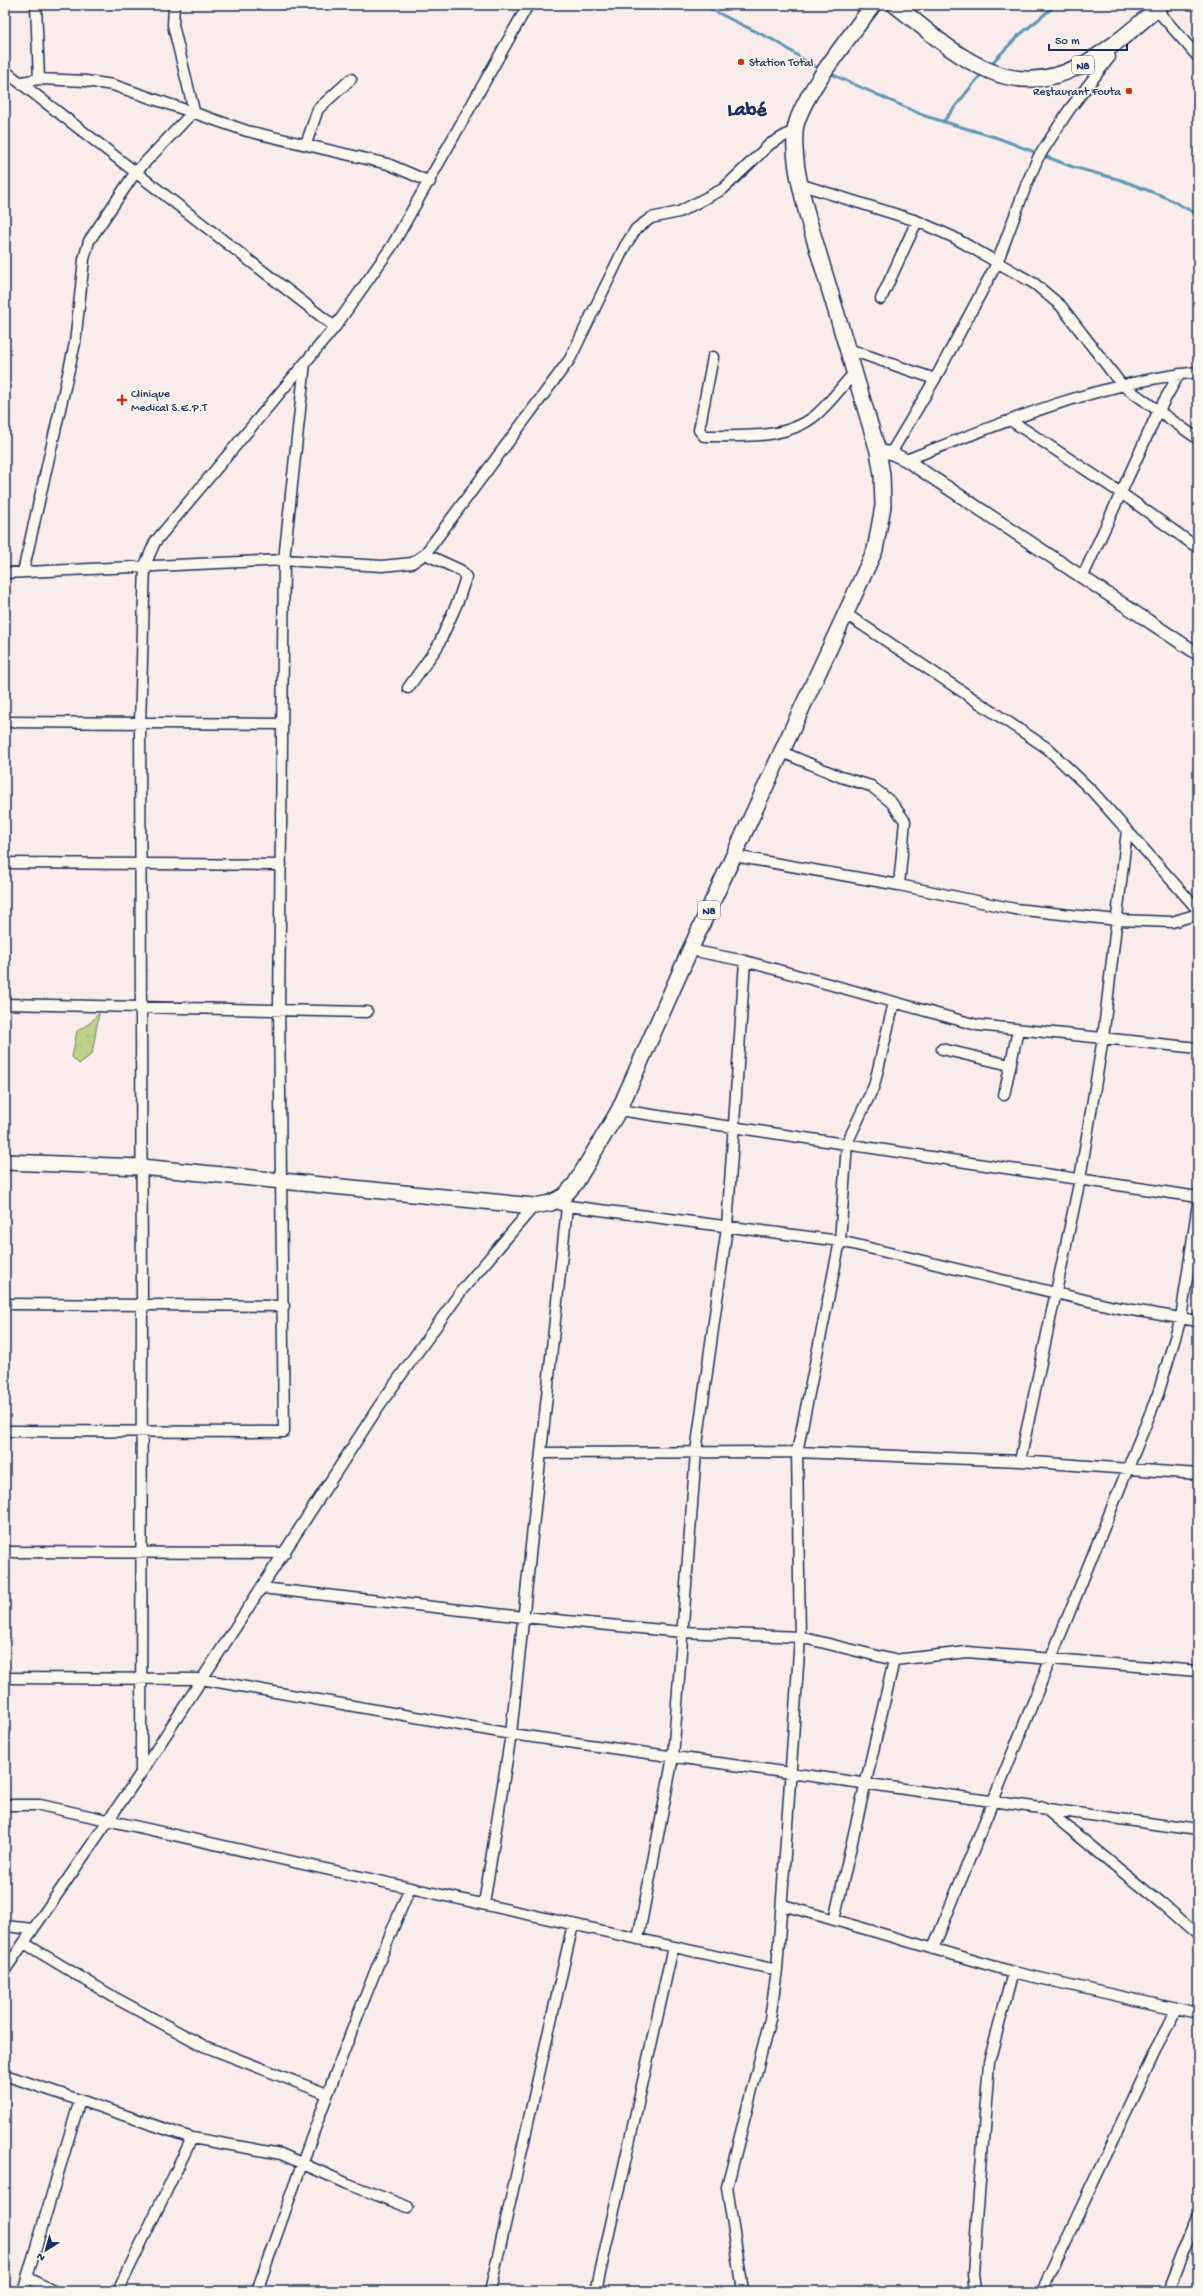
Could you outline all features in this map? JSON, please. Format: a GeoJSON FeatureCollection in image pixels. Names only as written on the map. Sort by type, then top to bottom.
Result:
{"type":"FeatureCollection","features":[{"type":"Feature","properties":{"kind":"main road","name":"N8"},"geometry":{"type":"LineString","coordinates":[[5,1162],[141,1167],[281,1179],[534,1206],[551,1203],[564,1196],[575,1184],[619,1110],[690,950],[875,550],[883,506],[882,475],[885,452],[855,372],[808,218],[799,184],[795,149],[796,130],[801,113],[819,80],[873,5]]}},
{"type":"Feature","properties":{"kind":"main road","name":"N8"},"geometry":{"type":"LineString","coordinates":[[895,5],[956,52],[986,70],[1015,80],[1035,81],[1058,76],[1080,67],[1104,51],[1158,7]]}},
{"type":"Feature","properties":{"kind":"street"},"geometry":{"type":"LineString","coordinates":[[36,5],[39,79]]}},
{"type":"Feature","properties":{"kind":"street"},"geometry":{"type":"LineString","coordinates":[[174,5],[173,25],[194,111]]}},
{"type":"Feature","properties":{"kind":"street"},"geometry":{"type":"LineString","coordinates":[[141,1773],[142,1305],[140,723],[144,565],[155,542],[335,327],[392,246],[430,182],[528,5]]}},
{"type":"Feature","properties":{"kind":"street"},"geometry":{"type":"LineString","coordinates":[[1158,7],[1198,56]]}},
{"type":"Feature","properties":{"kind":"street"},"geometry":{"type":"LineString","coordinates":[[1104,51],[1110,57],[1090,80],[1041,154],[1027,183],[997,263],[935,379],[885,452],[906,460],[1198,654]]}},
{"type":"Feature","properties":{"kind":"street"},"geometry":{"type":"LineString","coordinates":[[5,72],[22,82],[135,173],[335,327]]}},
{"type":"Feature","properties":{"kind":"street"},"geometry":{"type":"LineString","coordinates":[[22,82],[39,79],[113,84],[155,100],[194,111],[247,131],[388,164],[430,182]]}},
{"type":"Feature","properties":{"kind":"street"},"geometry":{"type":"LineString","coordinates":[[306,144],[318,109],[351,79]]}},
{"type":"Feature","properties":{"kind":"street"},"geometry":{"type":"LineString","coordinates":[[23,572],[75,343],[84,259],[89,241],[135,173],[194,111]]}},
{"type":"Feature","properties":{"kind":"street"},"geometry":{"type":"LineString","coordinates":[[5,573],[144,565],[284,560],[382,566],[412,563],[425,554],[570,359],[625,246],[636,229],[651,218],[679,212],[724,190],[770,144],[796,130]]}},
{"type":"Feature","properties":{"kind":"street"},"geometry":{"type":"LineString","coordinates":[[799,184],[917,221],[953,237],[1035,284],[1061,306],[1121,384],[1158,412],[1198,439]]}},
{"type":"Feature","properties":{"kind":"street"},"geometry":{"type":"LineString","coordinates":[[881,299],[917,221]]}},
{"type":"Feature","properties":{"kind":"street"},"geometry":{"type":"LineString","coordinates":[[848,348],[935,379]]}},
{"type":"Feature","properties":{"kind":"street"},"geometry":{"type":"LineString","coordinates":[[713,357],[699,430],[704,436],[744,436],[773,433],[800,424],[815,415],[855,372]]}},
{"type":"Feature","properties":{"kind":"street"},"geometry":{"type":"LineString","coordinates":[[5,1431],[284,1432],[284,1306],[279,1008],[284,560],[305,363]]}},
{"type":"Feature","properties":{"kind":"street"},"geometry":{"type":"LineString","coordinates":[[906,460],[1010,420],[1121,384],[1198,372]]}},
{"type":"Feature","properties":{"kind":"street"},"geometry":{"type":"LineString","coordinates":[[1082,578],[1158,412],[1179,374]]}},
{"type":"Feature","properties":{"kind":"street"},"geometry":{"type":"LineString","coordinates":[[1010,420],[1121,493],[1198,548]]}},
{"type":"Feature","properties":{"kind":"street"},"geometry":{"type":"LineString","coordinates":[[408,688],[438,646],[458,601],[466,577],[460,570],[425,554]]}},
{"type":"Feature","properties":{"kind":"street"},"geometry":{"type":"LineString","coordinates":[[846,614],[1047,748],[1092,790],[1198,910]]}},
{"type":"Feature","properties":{"kind":"street"},"geometry":{"type":"LineString","coordinates":[[5,722],[282,724]]}},
{"type":"Feature","properties":{"kind":"street"},"geometry":{"type":"LineString","coordinates":[[782,752],[841,777],[871,786],[896,808],[905,821],[899,885]]}},
{"type":"Feature","properties":{"kind":"street"},"geometry":{"type":"LineString","coordinates":[[1020,1461],[1058,1294],[1080,1179],[1103,1038],[1127,830]]}},
{"type":"Feature","properties":{"kind":"street"},"geometry":{"type":"LineString","coordinates":[[734,856],[899,885],[1016,909],[1117,920],[1172,922],[1198,914]]}},
{"type":"Feature","properties":{"kind":"street"},"geometry":{"type":"LineString","coordinates":[[5,863],[281,866]]}},
{"type":"Feature","properties":{"kind":"street"},"geometry":{"type":"LineString","coordinates":[[690,950],[745,961],[977,1025],[1198,1048]]}},
{"type":"Feature","properties":{"kind":"street"},"geometry":{"type":"LineString","coordinates":[[638,1939],[673,1757],[696,1452],[727,1227],[745,961]]}},
{"type":"Feature","properties":{"kind":"street"},"geometry":{"type":"LineString","coordinates":[[743,2291],[727,2187],[770,2019],[777,1970],[783,1905],[800,1637],[797,1452],[840,1241],[847,1143],[874,1086],[894,1002]]}},
{"type":"Feature","properties":{"kind":"street"},"geometry":{"type":"LineString","coordinates":[[5,1004],[279,1008],[367,1012]]}},
{"type":"Feature","properties":{"kind":"street"},"geometry":{"type":"LineString","coordinates":[[1004,1095],[1018,1030]]}},
{"type":"Feature","properties":{"kind":"street"},"geometry":{"type":"LineString","coordinates":[[942,1049],[1010,1065]]}},
{"type":"Feature","properties":{"kind":"street"},"geometry":{"type":"LineString","coordinates":[[619,1110],[734,1126],[1198,1197]]}},
{"type":"Feature","properties":{"kind":"street"},"geometry":{"type":"LineString","coordinates":[[551,1203],[567,1207],[840,1241],[1114,1307],[1198,1321]]}},
{"type":"Feature","properties":{"kind":"street"},"geometry":{"type":"LineString","coordinates":[[933,1949],[1158,1394],[1182,1318],[1198,1203]]}},
{"type":"Feature","properties":{"kind":"street"},"geometry":{"type":"LineString","coordinates":[[5,1970],[141,1773],[380,1406],[462,1290],[534,1206]]}},
{"type":"Feature","properties":{"kind":"street"},"geometry":{"type":"LineString","coordinates":[[484,1904],[511,1734],[567,1207]]}},
{"type":"Feature","properties":{"kind":"street"},"geometry":{"type":"LineString","coordinates":[[5,1304],[284,1306]]}},
{"type":"Feature","properties":{"kind":"street"},"geometry":{"type":"LineString","coordinates":[[541,1453],[797,1452],[1020,1461],[1198,1474]]}},
{"type":"Feature","properties":{"kind":"street"},"geometry":{"type":"LineString","coordinates":[[5,1552],[285,1553]]}},
{"type":"Feature","properties":{"kind":"street"},"geometry":{"type":"LineString","coordinates":[[262,1588],[524,1617],[682,1632],[800,1637],[894,1660],[966,1652],[1198,1671]]}},
{"type":"Feature","properties":{"kind":"street"},"geometry":{"type":"LineString","coordinates":[[834,1920],[894,1660]]}},
{"type":"Feature","properties":{"kind":"street"},"geometry":{"type":"LineString","coordinates":[[5,1678],[201,1679],[511,1734],[993,1800],[1198,1830]]}},
{"type":"Feature","properties":{"kind":"street"},"geometry":{"type":"LineString","coordinates":[[5,1805],[40,1805],[777,1970]]}},
{"type":"Feature","properties":{"kind":"street"},"geometry":{"type":"LineString","coordinates":[[1043,1807],[1163,1905],[1198,1936]]}},
{"type":"Feature","properties":{"kind":"street"},"geometry":{"type":"LineString","coordinates":[[257,2291],[301,2162],[371,1979],[410,1888]]}},
{"type":"Feature","properties":{"kind":"street"},"geometry":{"type":"LineString","coordinates":[[783,1905],[1013,1972],[1198,2014]]}},
{"type":"Feature","properties":{"kind":"street"},"geometry":{"type":"LineString","coordinates":[[490,2291],[573,1924]]}},
{"type":"Feature","properties":{"kind":"street"},"geometry":{"type":"LineString","coordinates":[[5,1926],[33,1929]]}},
{"type":"Feature","properties":{"kind":"street"},"geometry":{"type":"LineString","coordinates":[[24,1943],[116,1999],[204,2046],[327,2094]]}},
{"type":"Feature","properties":{"kind":"street"},"geometry":{"type":"LineString","coordinates":[[596,2291],[654,2039],[673,1947]]}},
{"type":"Feature","properties":{"kind":"street"},"geometry":{"type":"LineString","coordinates":[[975,2291],[973,2274],[990,2062],[1013,1972]]}},
{"type":"Feature","properties":{"kind":"street"},"geometry":{"type":"LineString","coordinates":[[1042,2291],[1175,2009]]}},
{"type":"Feature","properties":{"kind":"street"},"geometry":{"type":"LineString","coordinates":[[5,2075],[192,2138],[281,2154],[348,2184],[408,2207]]}},
{"type":"Feature","properties":{"kind":"street"},"geometry":{"type":"LineString","coordinates":[[23,2291],[80,2100]]}},
{"type":"Feature","properties":{"kind":"street"},"geometry":{"type":"LineString","coordinates":[[118,2291],[192,2138]]}},
{"type":"Feature","properties":{"kind":"street"},"geometry":{"type":"LineString","coordinates":[[1169,2291],[1198,2218]]}},
{"type":"Feature","properties":{"kind":"street"},"geometry":{"type":"LineString","coordinates":[[27,2278],[53,2291]]}},
{"type":"Feature","properties":{"kind":"green space"},"geometry":{"type":"Polygon","coordinates":[[[99,1013],[92,1054],[79,1064],[72,1057],[77,1031],[90,1023],[99,1013]]]}},
{"type":"Feature","properties":{"kind":"waterway"},"geometry":{"type":"LineString","coordinates":[[703,5],[775,41],[808,63],[820,69]]}},
{"type":"Feature","properties":{"kind":"waterway"},"geometry":{"type":"LineString","coordinates":[[989,66],[1017,37],[1056,5]]}},
{"type":"Feature","properties":{"kind":"waterway"},"geometry":{"type":"LineString","coordinates":[[829,73],[925,116],[998,138],[1073,167],[1121,180],[1165,197],[1193,212],[1198,224]]}},
{"type":"Feature","properties":{"kind":"waterway"},"geometry":{"type":"LineString","coordinates":[[943,122],[982,73]]}},
{"type":"Feature","properties":{"kind":"place","name":"Station Total"},"geometry":{"type":"Point","coordinates":[741,62]}},
{"type":"Feature","properties":{"kind":"place","name":"Restaurant Fouta"},"geometry":{"type":"Point","coordinates":[1129,91]}},
{"type":"Feature","properties":{"kind":"place","name":"Clinique Medical S.E.P.T"},"geometry":{"type":"Point","coordinates":[122,400]}},
{"type":"Feature","properties":{"kind":"district","name":"Labé"},"geometry":{"type":"Point","coordinates":[747,108]}}]}
